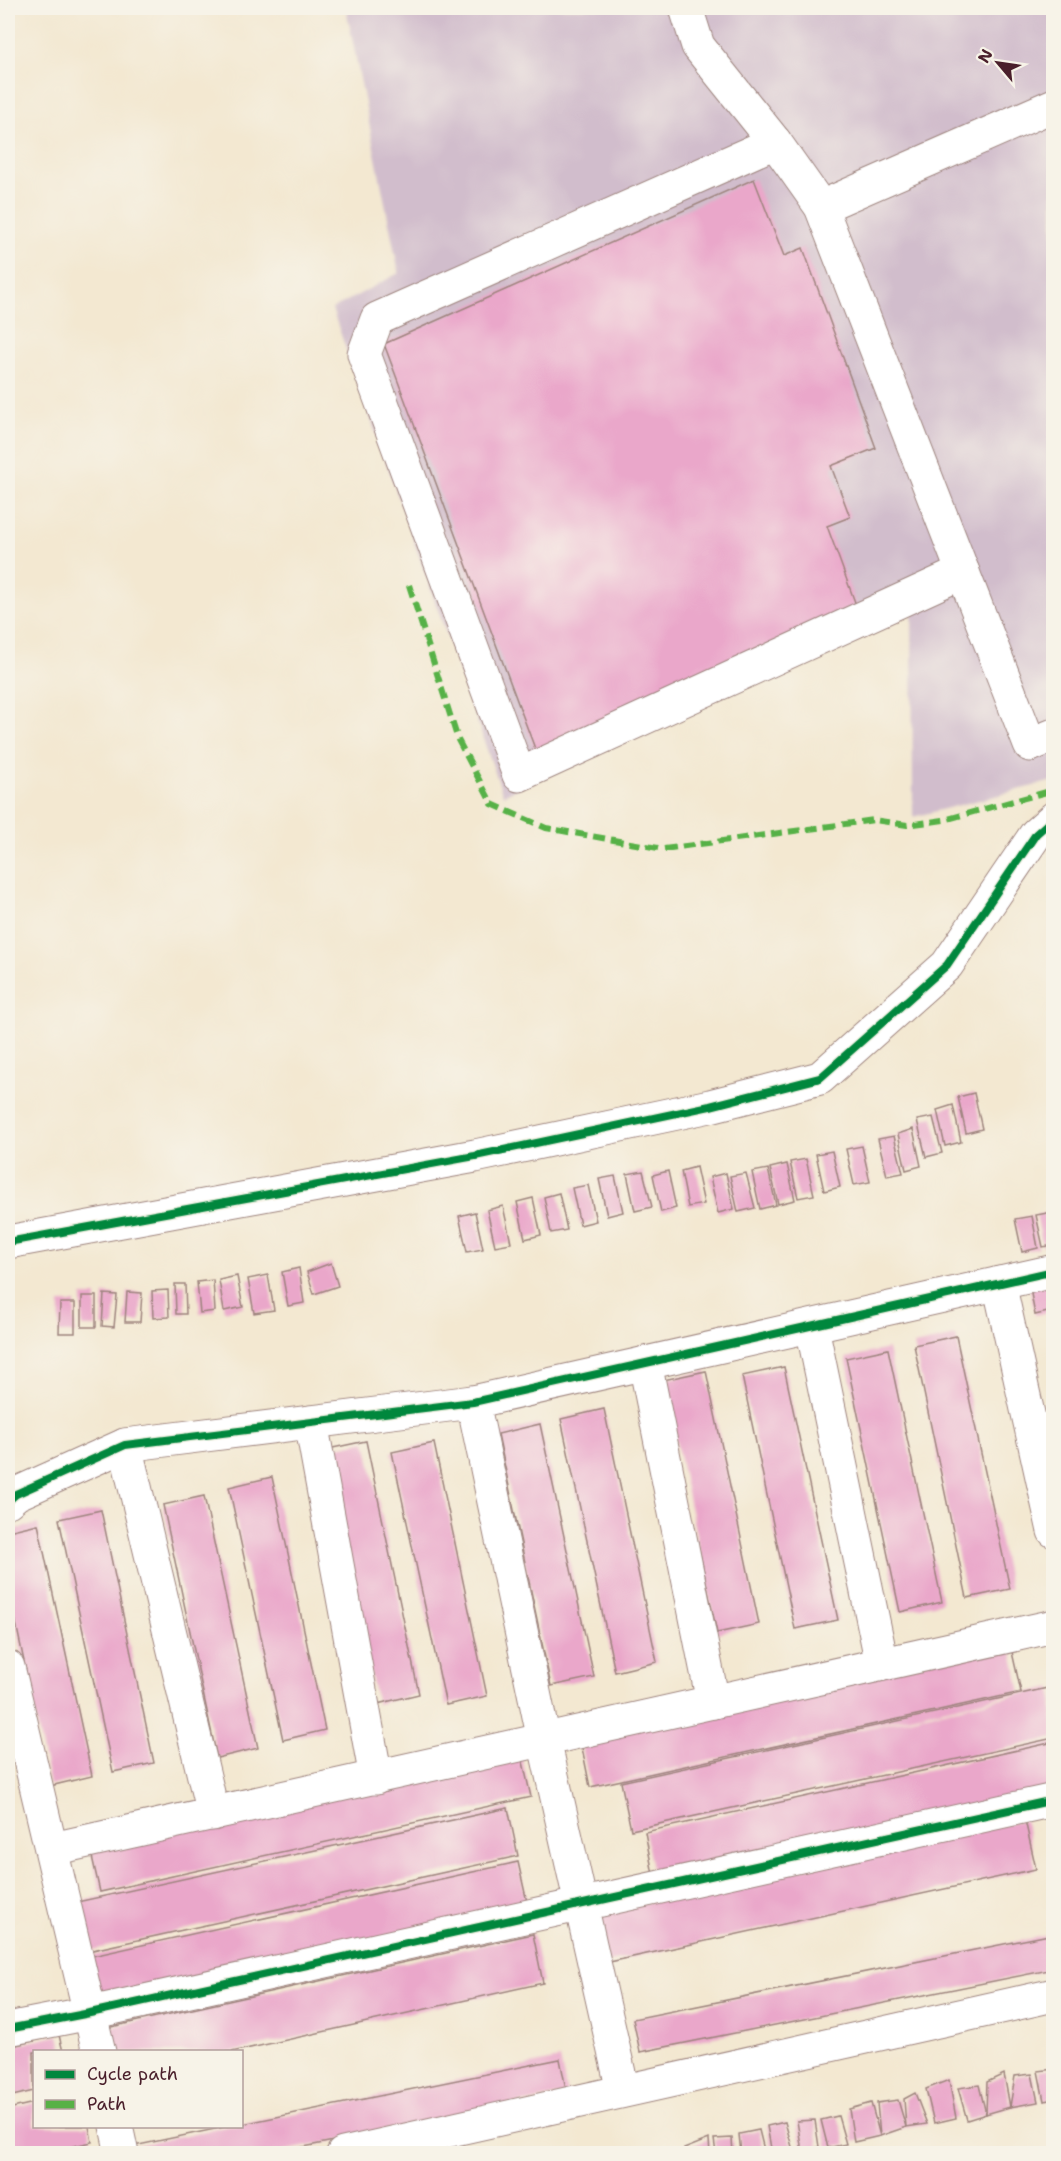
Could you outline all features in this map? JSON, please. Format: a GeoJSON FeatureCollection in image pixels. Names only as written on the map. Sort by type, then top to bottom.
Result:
{"type":"FeatureCollection","features":[{"type":"Feature","properties":{"kind":"street"},"geometry":{"type":"LineString","coordinates":[[693,10],[698,46],[775,142],[821,207],[1030,745],[1053,735]]}},
{"type":"Feature","properties":{"kind":"street"},"geometry":{"type":"LineString","coordinates":[[821,207],[1053,105]]}},
{"type":"Feature","properties":{"kind":"street"},"geometry":{"type":"LineString","coordinates":[[775,142],[377,319],[364,354],[519,775],[963,572]]}},
{"type":"Feature","properties":{"kind":"street"},"geometry":{"type":"LineString","coordinates":[[8,1242],[475,1156],[710,1106],[820,1078],[947,966],[1036,834],[1053,819]]}},
{"type":"Feature","properties":{"kind":"street"},"geometry":{"type":"LineString","coordinates":[[8,1501],[16,1494],[125,1445],[473,1402],[1053,1271]]}},
{"type":"Feature","properties":{"kind":"street"},"geometry":{"type":"LineString","coordinates":[[999,1283],[1044,1446],[1053,1531]]}},
{"type":"Feature","properties":{"kind":"street"},"geometry":{"type":"LineString","coordinates":[[812,1327],[882,1664]]}},
{"type":"Feature","properties":{"kind":"street"},"geometry":{"type":"LineString","coordinates":[[645,1363],[713,1702]]}},
{"type":"Feature","properties":{"kind":"street"},"geometry":{"type":"LineString","coordinates":[[473,1402],[544,1740],[623,2091]]}},
{"type":"Feature","properties":{"kind":"street"},"geometry":{"type":"LineString","coordinates":[[311,1422],[376,1778]]}},
{"type":"Feature","properties":{"kind":"street"},"geometry":{"type":"LineString","coordinates":[[125,1445],[213,1814]]}},
{"type":"Feature","properties":{"kind":"street"},"geometry":{"type":"LineString","coordinates":[[52,1849],[1053,1626]]}},
{"type":"Feature","properties":{"kind":"street"},"geometry":{"type":"LineString","coordinates":[[8,1667],[99,2050]]}},
{"type":"Feature","properties":{"kind":"street"},"geometry":{"type":"LineString","coordinates":[[8,2029],[90,2013],[1053,1800]]}},
{"type":"Feature","properties":{"kind":"street"},"geometry":{"type":"LineString","coordinates":[[343,2154],[1053,1995]]}},
{"type":"Feature","properties":{"kind":"street"},"geometry":{"type":"LineString","coordinates":[[116,2128],[122,2154]]}},
{"type":"Feature","properties":{"kind":"shaded area"},"geometry":{"type":"Polygon","coordinates":[[[346,8],[1053,8],[1053,781],[913,817],[912,611],[503,795],[332,309],[399,273],[346,8]]]}},
{"type":"Feature","properties":{"kind":"building"},"geometry":{"type":"Polygon","coordinates":[[[754,179],[784,256],[803,248],[876,448],[831,466],[850,517],[827,526],[856,605],[537,754],[384,344],[754,179]]]}},
{"type":"Feature","properties":{"kind":"building"},"geometry":{"type":"Polygon","coordinates":[[[974,1093],[982,1129],[966,1133],[958,1097],[974,1093]]]}},
{"type":"Feature","properties":{"kind":"building"},"geometry":{"type":"Polygon","coordinates":[[[953,1105],[961,1142],[945,1146],[937,1110],[953,1105]]]}},
{"type":"Feature","properties":{"kind":"building"},"geometry":{"type":"Polygon","coordinates":[[[933,1117],[942,1153],[926,1157],[917,1120],[933,1117]]]}},
{"type":"Feature","properties":{"kind":"building"},"geometry":{"type":"Polygon","coordinates":[[[913,1129],[921,1166],[906,1170],[898,1134],[913,1129]]]}},
{"type":"Feature","properties":{"kind":"building"},"geometry":{"type":"Polygon","coordinates":[[[894,1136],[903,1173],[887,1176],[878,1139],[894,1136]]]}},
{"type":"Feature","properties":{"kind":"building"},"geometry":{"type":"Polygon","coordinates":[[[862,1146],[870,1182],[854,1185],[846,1149],[862,1146]]]}},
{"type":"Feature","properties":{"kind":"building"},"geometry":{"type":"Polygon","coordinates":[[[832,1151],[840,1187],[824,1191],[816,1154],[832,1151]]]}},
{"type":"Feature","properties":{"kind":"building"},"geometry":{"type":"Polygon","coordinates":[[[806,1159],[814,1195],[798,1198],[790,1162],[806,1159]]]}},
{"type":"Feature","properties":{"kind":"building"},"geometry":{"type":"Polygon","coordinates":[[[787,1164],[795,1200],[778,1204],[770,1168],[787,1164]]]}},
{"type":"Feature","properties":{"kind":"building"},"geometry":{"type":"Polygon","coordinates":[[[696,1167],[704,1204],[688,1207],[681,1171],[696,1167]]]}},
{"type":"Feature","properties":{"kind":"building"},"geometry":{"type":"Polygon","coordinates":[[[768,1169],[776,1205],[760,1209],[752,1172],[768,1169]]]}},
{"type":"Feature","properties":{"kind":"building"},"geometry":{"type":"Polygon","coordinates":[[[643,1171],[652,1207],[635,1211],[627,1174],[643,1171]]]}},
{"type":"Feature","properties":{"kind":"building"},"geometry":{"type":"Polygon","coordinates":[[[668,1171],[676,1208],[661,1212],[653,1175],[668,1171]]]}},
{"type":"Feature","properties":{"kind":"building"},"geometry":{"type":"Polygon","coordinates":[[[726,1173],[734,1209],[718,1213],[710,1177],[726,1173]]]}},
{"type":"Feature","properties":{"kind":"building"},"geometry":{"type":"Polygon","coordinates":[[[746,1173],[755,1208],[738,1212],[730,1176],[746,1173]]]}},
{"type":"Feature","properties":{"kind":"building"},"geometry":{"type":"Polygon","coordinates":[[[615,1176],[623,1212],[607,1216],[599,1179],[615,1176]]]}},
{"type":"Feature","properties":{"kind":"building"},"geometry":{"type":"Polygon","coordinates":[[[588,1185],[596,1221],[580,1225],[572,1188],[588,1185]]]}},
{"type":"Feature","properties":{"kind":"building"},"geometry":{"type":"Polygon","coordinates":[[[559,1193],[567,1230],[551,1233],[544,1197],[559,1193]]]}},
{"type":"Feature","properties":{"kind":"building"},"geometry":{"type":"Polygon","coordinates":[[[533,1198],[541,1235],[525,1239],[517,1202],[533,1198]]]}},
{"type":"Feature","properties":{"kind":"building"},"geometry":{"type":"Polygon","coordinates":[[[503,1206],[511,1243],[495,1246],[487,1210],[503,1206]]]}},
{"type":"Feature","properties":{"kind":"building"},"geometry":{"type":"Polygon","coordinates":[[[475,1212],[483,1249],[467,1252],[459,1216],[475,1212]]]}},
{"type":"Feature","properties":{"kind":"building"},"geometry":{"type":"Polygon","coordinates":[[[1053,1212],[1054,1245],[1043,1247],[1036,1215],[1053,1212]]]}},
{"type":"Feature","properties":{"kind":"building"},"geometry":{"type":"Polygon","coordinates":[[[1032,1216],[1038,1248],[1022,1252],[1015,1219],[1032,1216]]]}},
{"type":"Feature","properties":{"kind":"building"},"geometry":{"type":"Polygon","coordinates":[[[331,1263],[338,1286],[314,1294],[307,1272],[331,1263]]]}},
{"type":"Feature","properties":{"kind":"building"},"geometry":{"type":"Polygon","coordinates":[[[299,1268],[304,1303],[288,1306],[282,1272],[299,1268]]]}},
{"type":"Feature","properties":{"kind":"building"},"geometry":{"type":"Polygon","coordinates":[[[268,1275],[274,1310],[254,1313],[248,1279],[268,1275]]]}},
{"type":"Feature","properties":{"kind":"building"},"geometry":{"type":"Polygon","coordinates":[[[237,1276],[243,1307],[224,1311],[219,1280],[237,1276]]]}},
{"type":"Feature","properties":{"kind":"building"},"geometry":{"type":"Polygon","coordinates":[[[1045,1279],[1052,1311],[1035,1315],[1029,1283],[1045,1279]]]}},
{"type":"Feature","properties":{"kind":"building"},"geometry":{"type":"Polygon","coordinates":[[[213,1280],[215,1311],[200,1313],[197,1282],[213,1280]]]}},
{"type":"Feature","properties":{"kind":"building"},"geometry":{"type":"Polygon","coordinates":[[[175,1284],[185,1284],[186,1314],[176,1314],[175,1284]]]}},
{"type":"Feature","properties":{"kind":"building"},"geometry":{"type":"Polygon","coordinates":[[[168,1290],[169,1317],[153,1318],[152,1291],[168,1290]]]}},
{"type":"Feature","properties":{"kind":"building"},"geometry":{"type":"Polygon","coordinates":[[[127,1292],[142,1293],[140,1322],[125,1322],[127,1292]]]}},
{"type":"Feature","properties":{"kind":"building"},"geometry":{"type":"Polygon","coordinates":[[[104,1294],[117,1295],[114,1327],[102,1326],[104,1294]]]}},
{"type":"Feature","properties":{"kind":"building"},"geometry":{"type":"Polygon","coordinates":[[[82,1296],[96,1296],[96,1327],[82,1327],[82,1296]]]}},
{"type":"Feature","properties":{"kind":"building"},"geometry":{"type":"Polygon","coordinates":[[[60,1303],[75,1303],[75,1333],[59,1333],[60,1303]]]}},
{"type":"Feature","properties":{"kind":"building"},"geometry":{"type":"Polygon","coordinates":[[[956,1336],[1010,1589],[967,1598],[914,1345],[956,1336]]]}},
{"type":"Feature","properties":{"kind":"building"},"geometry":{"type":"Polygon","coordinates":[[[888,1349],[942,1602],[900,1612],[846,1358],[888,1349]]]}},
{"type":"Feature","properties":{"kind":"building"},"geometry":{"type":"Polygon","coordinates":[[[784,1367],[838,1620],[795,1629],[742,1376],[784,1367]]]}},
{"type":"Feature","properties":{"kind":"building"},"geometry":{"type":"Polygon","coordinates":[[[706,1371],[759,1624],[717,1633],[663,1380],[706,1371]]]}},
{"type":"Feature","properties":{"kind":"building"},"geometry":{"type":"Polygon","coordinates":[[[604,1409],[657,1662],[615,1672],[561,1419],[604,1409]]]}},
{"type":"Feature","properties":{"kind":"building"},"geometry":{"type":"Polygon","coordinates":[[[540,1424],[594,1677],[551,1686],[498,1434],[540,1424]]]}},
{"type":"Feature","properties":{"kind":"building"},"geometry":{"type":"Polygon","coordinates":[[[366,1441],[419,1694],[377,1704],[323,1450],[366,1441]]]}},
{"type":"Feature","properties":{"kind":"building"},"geometry":{"type":"Polygon","coordinates":[[[434,1443],[487,1696],[446,1705],[392,1452],[434,1443]]]}},
{"type":"Feature","properties":{"kind":"building"},"geometry":{"type":"Polygon","coordinates":[[[272,1477],[325,1730],[283,1740],[229,1487],[272,1477]]]}},
{"type":"Feature","properties":{"kind":"building"},"geometry":{"type":"Polygon","coordinates":[[[204,1496],[258,1748],[217,1758],[163,1505],[204,1496]]]}},
{"type":"Feature","properties":{"kind":"building"},"geometry":{"type":"Polygon","coordinates":[[[101,1510],[154,1763],[113,1772],[59,1519],[101,1510]]]}},
{"type":"Feature","properties":{"kind":"building"},"geometry":{"type":"Polygon","coordinates":[[[38,1524],[92,1776],[50,1786],[8,1585],[8,1531],[38,1524]]]}},
{"type":"Feature","properties":{"kind":"building"},"geometry":{"type":"Polygon","coordinates":[[[1010,1643],[1021,1692],[590,1787],[580,1738],[1010,1643]]]}},
{"type":"Feature","properties":{"kind":"building"},"geometry":{"type":"Polygon","coordinates":[[[1052,1687],[1054,1738],[631,1830],[621,1782],[1052,1687]]]}},
{"type":"Feature","properties":{"kind":"building"},"geometry":{"type":"Polygon","coordinates":[[[1054,1742],[1054,1793],[654,1880],[645,1832],[1054,1742]]]}},
{"type":"Feature","properties":{"kind":"building"},"geometry":{"type":"Polygon","coordinates":[[[520,1749],[531,1797],[100,1892],[89,1843],[520,1749]]]}},
{"type":"Feature","properties":{"kind":"building"},"geometry":{"type":"Polygon","coordinates":[[[508,1808],[518,1856],[88,1951],[77,1902],[508,1808]]]}},
{"type":"Feature","properties":{"kind":"building"},"geometry":{"type":"Polygon","coordinates":[[[1025,1820],[1036,1869],[605,1963],[595,1914],[1025,1820]]]}},
{"type":"Feature","properties":{"kind":"building"},"geometry":{"type":"Polygon","coordinates":[[[518,1862],[529,1911],[98,2005],[88,1957],[518,1862]]]}},
{"type":"Feature","properties":{"kind":"building"},"geometry":{"type":"Polygon","coordinates":[[[533,1934],[543,1983],[241,2050],[107,2050],[102,2029],[533,1934]]]}},
{"type":"Feature","properties":{"kind":"building"},"geometry":{"type":"Polygon","coordinates":[[[1054,1934],[1054,1969],[640,2052],[633,2019],[1054,1934]]]}},
{"type":"Feature","properties":{"kind":"building"},"geometry":{"type":"Polygon","coordinates":[[[59,2035],[63,2050],[33,2050],[33,2091],[8,2097],[8,2047],[59,2035]]]}},
{"type":"Feature","properties":{"kind":"building"},"geometry":{"type":"Polygon","coordinates":[[[560,2059],[567,2094],[269,2154],[130,2154],[129,2147],[219,2128],[243,2128],[243,2124],[560,2059]]]}},
{"type":"Feature","properties":{"kind":"building"},"geometry":{"type":"Polygon","coordinates":[[[1054,2069],[1054,2099],[1044,2101],[1038,2071],[1054,2069]]]}},
{"type":"Feature","properties":{"kind":"building"},"geometry":{"type":"Polygon","coordinates":[[[1004,2074],[1010,2107],[986,2114],[987,2082],[1004,2074]]]}},
{"type":"Feature","properties":{"kind":"building"},"geometry":{"type":"Polygon","coordinates":[[[1032,2074],[1038,2102],[1010,2107],[1015,2076],[1032,2074]]]}},
{"type":"Feature","properties":{"kind":"building"},"geometry":{"type":"Polygon","coordinates":[[[949,2080],[956,2118],[934,2123],[926,2089],[949,2080]]]}},
{"type":"Feature","properties":{"kind":"building"},"geometry":{"type":"Polygon","coordinates":[[[979,2085],[986,2114],[967,2120],[958,2088],[979,2085]]]}},
{"type":"Feature","properties":{"kind":"building"},"geometry":{"type":"Polygon","coordinates":[[[915,2093],[927,2124],[906,2127],[904,2099],[915,2093]]]}},
{"type":"Feature","properties":{"kind":"building"},"geometry":{"type":"Polygon","coordinates":[[[898,2100],[906,2127],[880,2136],[877,2103],[898,2100]]]}},
{"type":"Feature","properties":{"kind":"building"},"geometry":{"type":"Polygon","coordinates":[[[33,2103],[33,2128],[89,2128],[92,2142],[38,2154],[8,2154],[8,2109],[33,2103]]]}},
{"type":"Feature","properties":{"kind":"building"},"geometry":{"type":"Polygon","coordinates":[[[871,2103],[880,2136],[854,2142],[849,2109],[871,2103]]]}},
{"type":"Feature","properties":{"kind":"building"},"geometry":{"type":"Polygon","coordinates":[[[838,2116],[846,2144],[828,2148],[821,2120],[838,2116]]]}},
{"type":"Feature","properties":{"kind":"building"},"geometry":{"type":"Polygon","coordinates":[[[815,2120],[819,2147],[802,2151],[797,2121],[815,2120]]]}},
{"type":"Feature","properties":{"kind":"building"},"geometry":{"type":"Polygon","coordinates":[[[785,2122],[794,2154],[772,2154],[767,2126],[785,2122]]]}},
{"type":"Feature","properties":{"kind":"building"},"geometry":{"type":"Polygon","coordinates":[[[759,2130],[765,2154],[741,2154],[739,2134],[759,2130]]]}},
{"type":"Feature","properties":{"kind":"building"},"geometry":{"type":"Polygon","coordinates":[[[732,2138],[733,2154],[716,2154],[714,2139],[732,2138]]]}},
{"type":"Feature","properties":{"kind":"building"},"geometry":{"type":"Polygon","coordinates":[[[709,2139],[710,2154],[684,2154],[684,2149],[709,2139]]]}},
{"type":"Feature","properties":{"kind":"marked path"},"geometry":{"type":"LineString","coordinates":[[409,585],[458,740],[492,804],[546,828],[664,849],[874,820],[907,825],[944,820],[1054,790]]}},
{"type":"Feature","properties":{"kind":"cycle path"},"geometry":{"type":"LineString","coordinates":[[8,1242],[475,1156],[710,1106],[820,1078],[947,965],[1036,834],[1054,818]]}},
{"type":"Feature","properties":{"kind":"cycle path"},"geometry":{"type":"LineString","coordinates":[[8,1501],[16,1494],[125,1445],[473,1402],[1054,1271]]}},
{"type":"Feature","properties":{"kind":"cycle path"},"geometry":{"type":"LineString","coordinates":[[8,2029],[90,2013],[1054,1800]]}}]}
